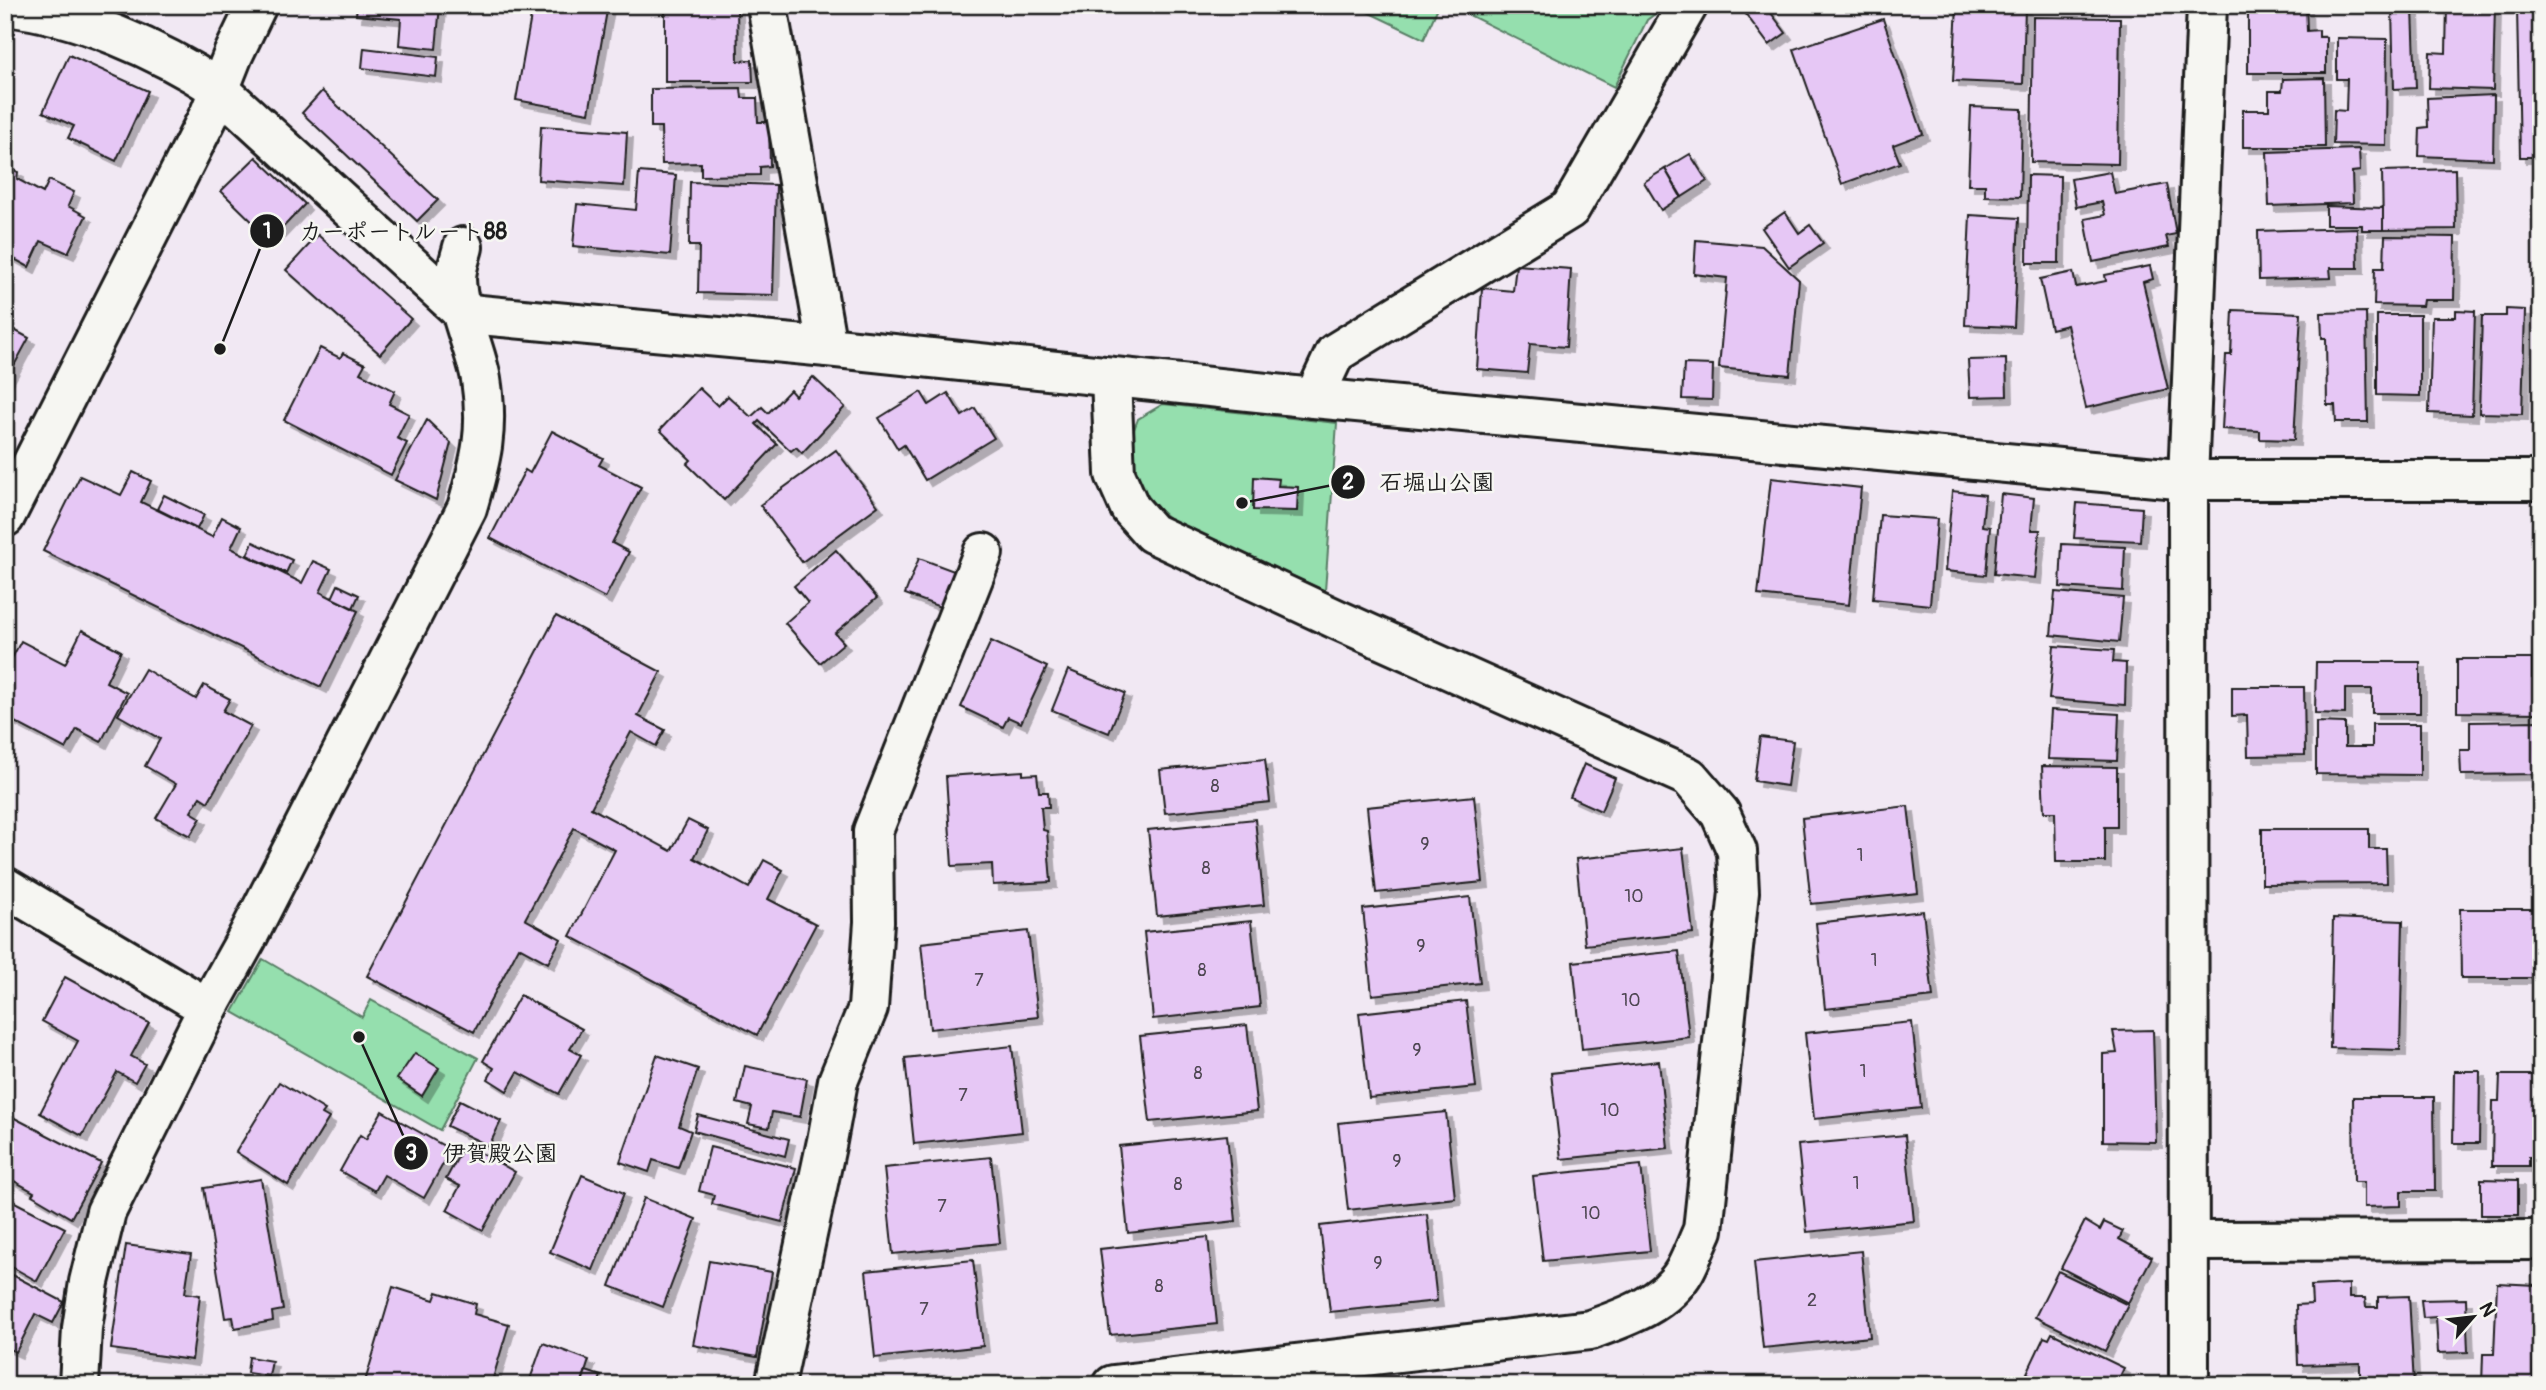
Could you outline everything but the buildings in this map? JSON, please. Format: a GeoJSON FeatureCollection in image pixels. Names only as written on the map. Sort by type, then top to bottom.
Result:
{"type":"FeatureCollection","features":[{"type":"Feature","properties":{"kind":"street"},"geometry":{"type":"LineString","coordinates":[[5,517],[211,113],[257,5]]}},
{"type":"Feature","properties":{"kind":"street"},"geometry":{"type":"LineString","coordinates":[[767,5],[827,347]]}},
{"type":"Feature","properties":{"kind":"street"},"geometry":{"type":"LineString","coordinates":[[1314,398],[1335,353],[1570,209],[1688,5]]}},
{"type":"Feature","properties":{"kind":"street"},"geometry":{"type":"LineString","coordinates":[[2189,1385],[2188,480],[2207,5]]}},
{"type":"Feature","properties":{"kind":"street"},"geometry":{"type":"LineString","coordinates":[[5,6],[23,8],[86,25],[181,64],[219,89],[462,312],[1314,398],[2188,480],[2541,480]]}},
{"type":"Feature","properties":{"kind":"street"},"geometry":{"type":"LineString","coordinates":[[79,1385],[82,1328],[89,1282],[106,1212],[208,1008],[247,938],[467,508],[482,458],[486,426],[481,377],[462,312],[456,277],[463,247]]}},
{"type":"Feature","properties":{"kind":"street"},"geometry":{"type":"LineString","coordinates":[[1111,377],[1115,474],[1130,508],[1152,533],[1348,625],[1689,777],[1720,813],[1737,851],[1739,892],[1703,1230],[1684,1272],[1662,1296],[1633,1315],[1590,1330],[1113,1385]]}},
{"type":"Feature","properties":{"kind":"street"},"geometry":{"type":"LineString","coordinates":[[775,1385],[838,1081],[867,1008],[874,922],[873,831],[983,553]]}},
{"type":"Feature","properties":{"kind":"street"},"geometry":{"type":"LineString","coordinates":[[5,887],[208,1008]]}},
{"type":"Feature","properties":{"kind":"street"},"geometry":{"type":"LineString","coordinates":[[2189,1241],[2541,1240]]}},
{"type":"Feature","properties":{"kind":"green space"},"geometry":{"type":"Polygon","coordinates":[[[1353,5],[1439,5],[1424,39],[1353,5]]]}},
{"type":"Feature","properties":{"kind":"green space"},"geometry":{"type":"Polygon","coordinates":[[[1449,5],[1667,5],[1647,20],[1614,87],[1449,5]]]}},
{"type":"Feature","properties":{"kind":"green space"},"geometry":{"type":"Polygon","coordinates":[[[1163,404],[1337,423],[1325,591],[1170,519],[1154,503],[1136,474],[1131,440],[1138,419],[1163,404]]]}},
{"type":"Feature","properties":{"kind":"green space"},"geometry":{"type":"Polygon","coordinates":[[[263,959],[362,1017],[371,1000],[478,1058],[440,1130],[233,1012],[263,959]]]}},
{"type":"Feature","properties":{"kind":"place","name":"カーポートルート88"},"geometry":{"type":"Point","coordinates":[220,349]}},
{"type":"Feature","properties":{"kind":"place","name":"石堀山公園"},"geometry":{"type":"Point","coordinates":[1242,503]}},
{"type":"Feature","properties":{"kind":"place","name":"伊賀殿公園"},"geometry":{"type":"Point","coordinates":[359,1037]}}]}
